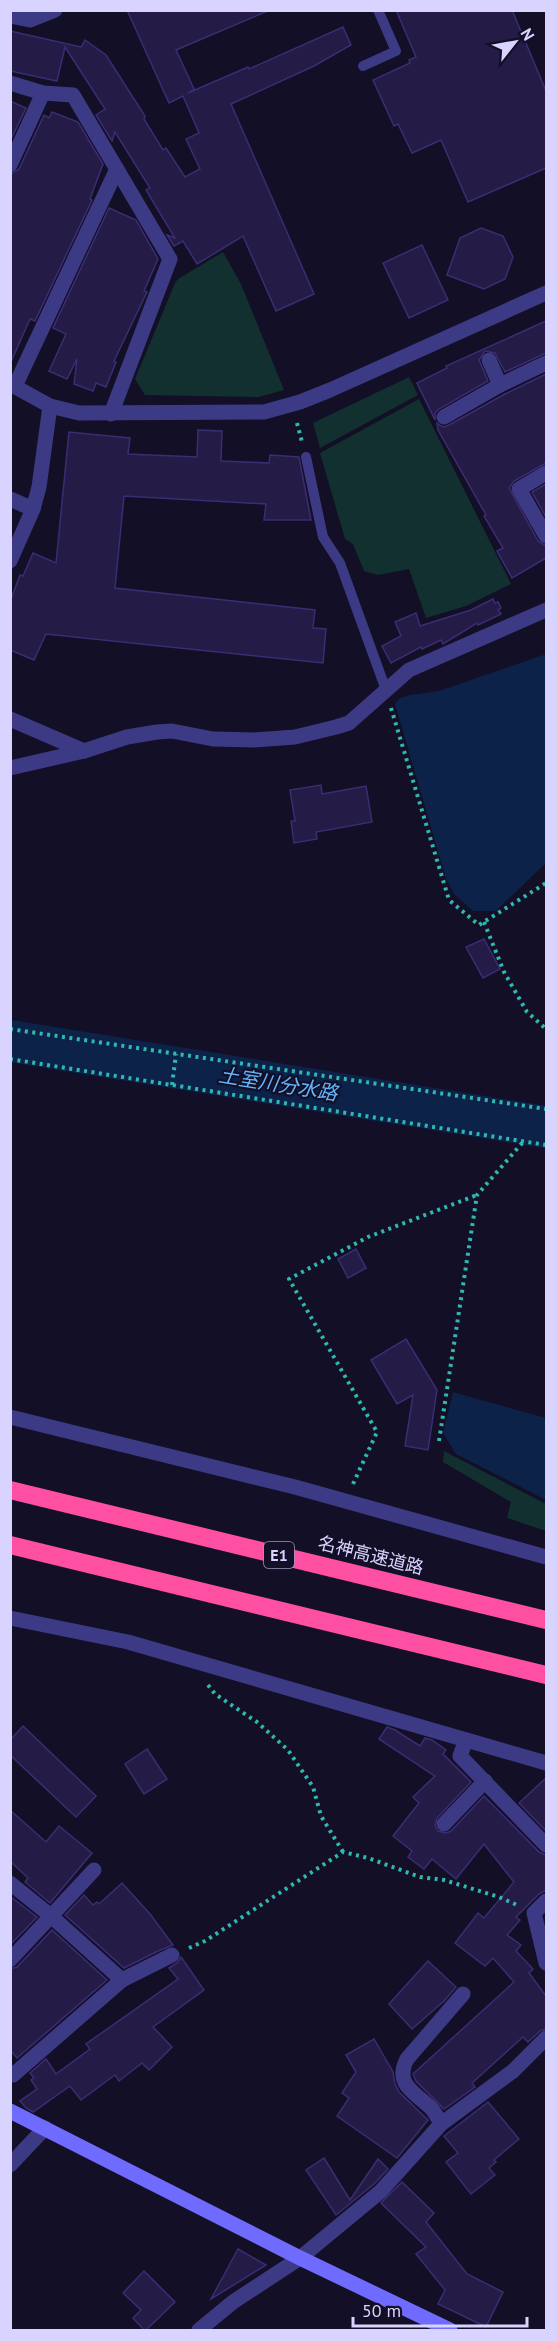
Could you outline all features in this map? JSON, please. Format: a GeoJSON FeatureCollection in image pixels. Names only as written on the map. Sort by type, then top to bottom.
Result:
{"type":"FeatureCollection","features":[{"type":"Feature","properties":{"kind":"highway","name":"名神高速道路"},"geometry":{"type":"LineString","coordinates":[[10,1490],[546,1620]]}},
{"type":"Feature","properties":{"kind":"highway"},"geometry":{"type":"LineString","coordinates":[[10,1545],[546,1675]]}},
{"type":"Feature","properties":{"kind":"street"},"geometry":{"type":"LineString","coordinates":[[10,16],[30,20],[55,10]]}},
{"type":"Feature","properties":{"kind":"street"},"geometry":{"type":"LineString","coordinates":[[10,83],[43,93],[73,95],[170,259],[111,414]]}},
{"type":"Feature","properties":{"kind":"street"},"geometry":{"type":"LineString","coordinates":[[10,165],[43,93]]}},
{"type":"Feature","properties":{"kind":"street"},"geometry":{"type":"LineString","coordinates":[[117,169],[13,385],[50,406],[80,413],[111,414],[264,412],[294,404],[330,390],[546,293]]}},
{"type":"Feature","properties":{"kind":"street"},"geometry":{"type":"LineString","coordinates":[[489,360],[500,385]]}},
{"type":"Feature","properties":{"kind":"street"},"geometry":{"type":"LineString","coordinates":[[444,417],[500,385],[546,363]]}},
{"type":"Feature","properties":{"kind":"street"},"geometry":{"type":"LineString","coordinates":[[10,561],[33,509],[39,488],[50,406]]}},
{"type":"Feature","properties":{"kind":"street"},"geometry":{"type":"LineString","coordinates":[[546,472],[519,489],[546,536]]}},
{"type":"Feature","properties":{"kind":"street"},"geometry":{"type":"LineString","coordinates":[[10,499],[33,509]]}},
{"type":"Feature","properties":{"kind":"street"},"geometry":{"type":"LineString","coordinates":[[10,768],[84,751],[112,740],[157,732],[172,731],[199,737],[240,740],[309,734],[349,723],[409,670],[546,610]]}},
{"type":"Feature","properties":{"kind":"street"},"geometry":{"type":"LineString","coordinates":[[10,719],[84,751]]}},
{"type":"Feature","properties":{"kind":"street"},"geometry":{"type":"LineString","coordinates":[[10,1417],[345,1500],[546,1557]]}},
{"type":"Feature","properties":{"kind":"street"},"geometry":{"type":"LineString","coordinates":[[10,1618],[128,1642],[546,1764]]}},
{"type":"Feature","properties":{"kind":"street"},"geometry":{"type":"LineString","coordinates":[[466,1740],[460,1756],[546,1845]]}},
{"type":"Feature","properties":{"kind":"street"},"geometry":{"type":"LineString","coordinates":[[444,1824],[485,1781]]}},
{"type":"Feature","properties":{"kind":"street"},"geometry":{"type":"LineString","coordinates":[[10,1960],[94,1870]]}},
{"type":"Feature","properties":{"kind":"street"},"geometry":{"type":"LineString","coordinates":[[10,1882],[122,1980]]}},
{"type":"Feature","properties":{"kind":"street"},"geometry":{"type":"LineString","coordinates":[[546,1901],[534,1913],[546,1963]]}},
{"type":"Feature","properties":{"kind":"street"},"geometry":{"type":"LineString","coordinates":[[11,2076],[122,1980],[172,1954]]}},
{"type":"Feature","properties":{"kind":"street"},"geometry":{"type":"LineString","coordinates":[[441,2124],[433,2110],[404,2084],[401,2069],[407,2059],[463,1995]]}},
{"type":"Feature","properties":{"kind":"street"},"geometry":{"type":"LineString","coordinates":[[199,2331],[233,2302],[300,2258],[381,2192],[441,2124],[513,2071],[546,2037]]}},
{"type":"Feature","properties":{"kind":"street"},"geometry":{"type":"LineString","coordinates":[[10,2111],[450,2331]]}},
{"type":"Feature","properties":{"kind":"street"},"geometry":{"type":"LineString","coordinates":[[10,2165],[45,2128]]}},
{"type":"Feature","properties":{"kind":"lane"},"geometry":{"type":"LineString","coordinates":[[363,66],[396,51],[378,10]]}},
{"type":"Feature","properties":{"kind":"lane"},"geometry":{"type":"LineString","coordinates":[[306,458],[323,537],[340,563],[386,690]]}},
{"type":"Feature","properties":{"kind":"path"},"geometry":{"type":"LineString","coordinates":[[386,690],[448,900],[479,925],[546,884]]}},
{"type":"Feature","properties":{"kind":"path"},"geometry":{"type":"LineString","coordinates":[[484,922],[504,972],[527,1012],[546,1029]]}},
{"type":"Feature","properties":{"kind":"path"},"geometry":{"type":"LineString","coordinates":[[10,1029],[546,1109]]}},
{"type":"Feature","properties":{"kind":"path"},"geometry":{"type":"LineString","coordinates":[[172,1085],[176,1053]]}},
{"type":"Feature","properties":{"kind":"path"},"geometry":{"type":"LineString","coordinates":[[10,1059],[546,1145]]}},
{"type":"Feature","properties":{"kind":"path"},"geometry":{"type":"LineString","coordinates":[[345,1500],[378,1432],[289,1279],[368,1237],[477,1196],[524,1142]]}},
{"type":"Feature","properties":{"kind":"path"},"geometry":{"type":"LineString","coordinates":[[439,1441],[477,1196]]}},
{"type":"Feature","properties":{"kind":"path"},"geometry":{"type":"LineString","coordinates":[[200,1663],[205,1682],[215,1694],[257,1722],[288,1750],[313,1787],[321,1816],[343,1852],[368,1858],[420,1877],[444,1880],[499,1897],[534,1913]]}},
{"type":"Feature","properties":{"kind":"path"},"geometry":{"type":"LineString","coordinates":[[172,1954],[205,1941],[343,1852]]}},
{"type":"Feature","properties":{"kind":"green space"},"geometry":{"type":"Polygon","coordinates":[[[223,252],[241,284],[284,390],[259,397],[145,395],[135,379],[175,283],[223,252]]]}},
{"type":"Feature","properties":{"kind":"green space"},"geometry":{"type":"Polygon","coordinates":[[[409,377],[418,395],[320,448],[313,423],[409,377]]]}},
{"type":"Feature","properties":{"kind":"green space"},"geometry":{"type":"Polygon","coordinates":[[[419,399],[511,584],[466,606],[426,618],[409,569],[378,575],[364,571],[353,544],[345,539],[320,453],[419,399]]]}},
{"type":"Feature","properties":{"kind":"green space"},"geometry":{"type":"Polygon","coordinates":[[[444,1451],[546,1504],[546,1531],[507,1518],[511,1502],[443,1462],[444,1451]]]}},
{"type":"Feature","properties":{"kind":"water"},"geometry":{"type":"Polygon","coordinates":[[[546,654],[546,863],[496,911],[473,911],[454,894],[446,879],[395,704],[400,698],[439,691],[546,654]]]}},
{"type":"Feature","properties":{"kind":"water"},"geometry":{"type":"Polygon","coordinates":[[[453,1392],[546,1418],[546,1500],[456,1454],[443,1433],[453,1392]]]}},
{"type":"Feature","properties":{"kind":"building"},"geometry":{"type":"Polygon","coordinates":[[[127,10],[270,10],[176,50],[194,89],[188,93],[248,67],[249,69],[343,27],[351,45],[314,66],[231,104],[314,294],[276,311],[243,236],[197,264],[183,241],[174,246],[167,235],[175,238],[146,190],[150,188],[115,132],[112,141],[96,115],[105,109],[65,47],[57,81],[10,71],[10,31],[81,47],[85,40],[106,55],[145,116],[144,119],[163,150],[166,148],[185,177],[200,169],[186,139],[199,133],[183,96],[169,103],[127,10]]]}},
{"type":"Feature","properties":{"kind":"building"},"geometry":{"type":"Polygon","coordinates":[[[396,10],[512,10],[546,91],[546,168],[468,202],[441,140],[412,153],[398,124],[394,126],[373,80],[410,63],[409,60],[416,57],[396,10]]]}},
{"type":"Feature","properties":{"kind":"building"},"geometry":{"type":"Polygon","coordinates":[[[10,101],[26,108],[10,141],[10,101]]]}},
{"type":"Feature","properties":{"kind":"building"},"geometry":{"type":"Polygon","coordinates":[[[52,112],[78,122],[103,164],[90,199],[92,200],[35,321],[30,319],[10,364],[10,175],[19,169],[44,115],[49,118],[52,112]]]}},
{"type":"Feature","properties":{"kind":"building"},"geometry":{"type":"Polygon","coordinates":[[[109,208],[136,220],[158,259],[144,291],[147,292],[114,361],[116,362],[106,387],[96,383],[93,391],[74,384],[77,359],[67,379],[49,371],[66,334],[53,328],[109,208]]]}},
{"type":"Feature","properties":{"kind":"building"},"geometry":{"type":"Polygon","coordinates":[[[481,228],[503,236],[513,257],[505,279],[484,289],[447,275],[460,238],[481,228]]]}},
{"type":"Feature","properties":{"kind":"building"},"geometry":{"type":"Polygon","coordinates":[[[422,245],[448,300],[409,318],[383,263],[422,245]]]}},
{"type":"Feature","properties":{"kind":"building"},"geometry":{"type":"Polygon","coordinates":[[[546,321],[546,353],[505,372],[495,353],[485,351],[479,360],[488,381],[439,409],[435,413],[435,420],[417,383],[447,368],[446,366],[546,321]]]}},
{"type":"Feature","properties":{"kind":"building"},"geometry":{"type":"Polygon","coordinates":[[[546,374],[546,463],[514,481],[509,488],[538,541],[546,546],[546,558],[512,578],[497,551],[503,548],[438,430],[437,423],[443,427],[449,425],[546,374]]]}},
{"type":"Feature","properties":{"kind":"building"},"geometry":{"type":"Polygon","coordinates":[[[198,430],[222,431],[221,461],[269,463],[270,455],[299,457],[311,520],[264,520],[266,504],[124,496],[115,588],[315,610],[313,628],[326,629],[323,663],[46,634],[34,660],[10,650],[10,602],[20,575],[23,576],[33,553],[56,563],[69,432],[130,438],[128,454],[197,457],[198,430]]]}},
{"type":"Feature","properties":{"kind":"building"},"geometry":{"type":"Polygon","coordinates":[[[546,484],[546,517],[532,492],[546,484]]]}},
{"type":"Feature","properties":{"kind":"building"},"geometry":{"type":"Polygon","coordinates":[[[493,599],[495,603],[498,602],[501,608],[498,610],[501,614],[478,625],[477,623],[443,644],[441,640],[422,649],[421,647],[391,663],[382,646],[401,636],[395,622],[416,613],[420,626],[471,610],[493,599]]]}},
{"type":"Feature","properties":{"kind":"building"},"geometry":{"type":"Polygon","coordinates":[[[321,785],[322,794],[366,786],[372,822],[316,832],[317,839],[294,843],[291,821],[295,821],[290,790],[321,785]]]}},
{"type":"Feature","properties":{"kind":"building"},"geometry":{"type":"Polygon","coordinates":[[[484,939],[500,969],[483,978],[466,947],[484,939]]]}},
{"type":"Feature","properties":{"kind":"building"},"geometry":{"type":"Polygon","coordinates":[[[356,1249],[366,1268],[348,1278],[338,1259],[356,1249]]]}},
{"type":"Feature","properties":{"kind":"building"},"geometry":{"type":"Polygon","coordinates":[[[406,1339],[437,1390],[428,1450],[405,1446],[413,1395],[397,1404],[371,1360],[406,1339]]]}},
{"type":"Feature","properties":{"kind":"building"},"geometry":{"type":"Polygon","coordinates":[[[23,1726],[96,1796],[76,1817],[10,1755],[10,1740],[23,1726]]]}},
{"type":"Feature","properties":{"kind":"building"},"geometry":{"type":"Polygon","coordinates":[[[387,1727],[420,1746],[425,1738],[432,1740],[446,1750],[443,1754],[471,1782],[437,1818],[435,1826],[438,1831],[446,1833],[451,1831],[484,1796],[539,1852],[546,1855],[546,1890],[516,1917],[520,1920],[507,1935],[521,1945],[516,1951],[533,1969],[529,1973],[546,1996],[546,2029],[540,2031],[528,2042],[523,2037],[472,2083],[475,2087],[444,2109],[416,2081],[413,2074],[514,1982],[493,1958],[485,1966],[455,1943],[478,1913],[484,1918],[514,1882],[484,1844],[456,1879],[432,1859],[424,1869],[408,1857],[412,1851],[393,1836],[419,1803],[413,1797],[435,1776],[379,1739],[387,1727]]]}},
{"type":"Feature","properties":{"kind":"building"},"geometry":{"type":"Polygon","coordinates":[[[147,1749],[167,1779],[144,1794],[125,1764],[147,1749]]]}},
{"type":"Feature","properties":{"kind":"building"},"geometry":{"type":"Polygon","coordinates":[[[546,1778],[546,1831],[519,1803],[546,1778]]]}},
{"type":"Feature","properties":{"kind":"building"},"geometry":{"type":"Polygon","coordinates":[[[10,1810],[46,1842],[59,1826],[92,1853],[50,1903],[25,1882],[28,1878],[10,1861],[10,1810]]]}},
{"type":"Feature","properties":{"kind":"building"},"geometry":{"type":"Polygon","coordinates":[[[122,1883],[150,1914],[173,1945],[124,1968],[65,1915],[84,1895],[93,1905],[97,1902],[99,1904],[122,1883]]]}},
{"type":"Feature","properties":{"kind":"building"},"geometry":{"type":"Polygon","coordinates":[[[10,1898],[37,1917],[10,1945],[10,1898]]]}},
{"type":"Feature","properties":{"kind":"building"},"geometry":{"type":"Polygon","coordinates":[[[52,1930],[107,1980],[17,2058],[10,2050],[10,1969],[17,1967],[52,1930]]]}},
{"type":"Feature","properties":{"kind":"building"},"geometry":{"type":"Polygon","coordinates":[[[181,1957],[204,1990],[153,2027],[172,2047],[149,2070],[142,2063],[119,2081],[115,2075],[81,2100],[70,2086],[33,2112],[26,2108],[20,2101],[37,2089],[31,2080],[34,2078],[30,2073],[46,2059],[56,2074],[90,2049],[86,2044],[178,1979],[169,1968],[181,1957]]]}},
{"type":"Feature","properties":{"kind":"building"},"geometry":{"type":"Polygon","coordinates":[[[428,1961],[456,1987],[444,2001],[412,2029],[389,2004],[428,1961]]]}},
{"type":"Feature","properties":{"kind":"building"},"geometry":{"type":"Polygon","coordinates":[[[374,2039],[393,2072],[399,2092],[428,2120],[397,2158],[337,2116],[349,2098],[342,2093],[356,2072],[346,2055],[374,2039]]]}},
{"type":"Feature","properties":{"kind":"building"},"geometry":{"type":"Polygon","coordinates":[[[488,2102],[519,2139],[494,2160],[496,2162],[489,2168],[495,2175],[471,2194],[446,2162],[458,2153],[444,2136],[488,2102]]]}},
{"type":"Feature","properties":{"kind":"building"},"geometry":{"type":"Polygon","coordinates":[[[324,2158],[350,2200],[378,2159],[388,2169],[374,2184],[336,2215],[306,2170],[324,2158]]]}},
{"type":"Feature","properties":{"kind":"building"},"geometry":{"type":"Polygon","coordinates":[[[402,2182],[434,2213],[426,2222],[467,2274],[503,2292],[486,2327],[438,2304],[445,2290],[416,2254],[426,2247],[381,2203],[402,2182]]]}},
{"type":"Feature","properties":{"kind":"building"},"geometry":{"type":"Polygon","coordinates":[[[238,2249],[266,2265],[211,2299],[238,2249]]]}},
{"type":"Feature","properties":{"kind":"building"},"geometry":{"type":"Polygon","coordinates":[[[144,2271],[175,2302],[145,2331],[133,2318],[141,2310],[123,2293],[144,2271]]]}},
{"type":"Feature","properties":{"kind":"waterway","name":"土室川分水路"},"geometry":{"type":"LineString","coordinates":[[10,1041],[546,1127]]}}]}
